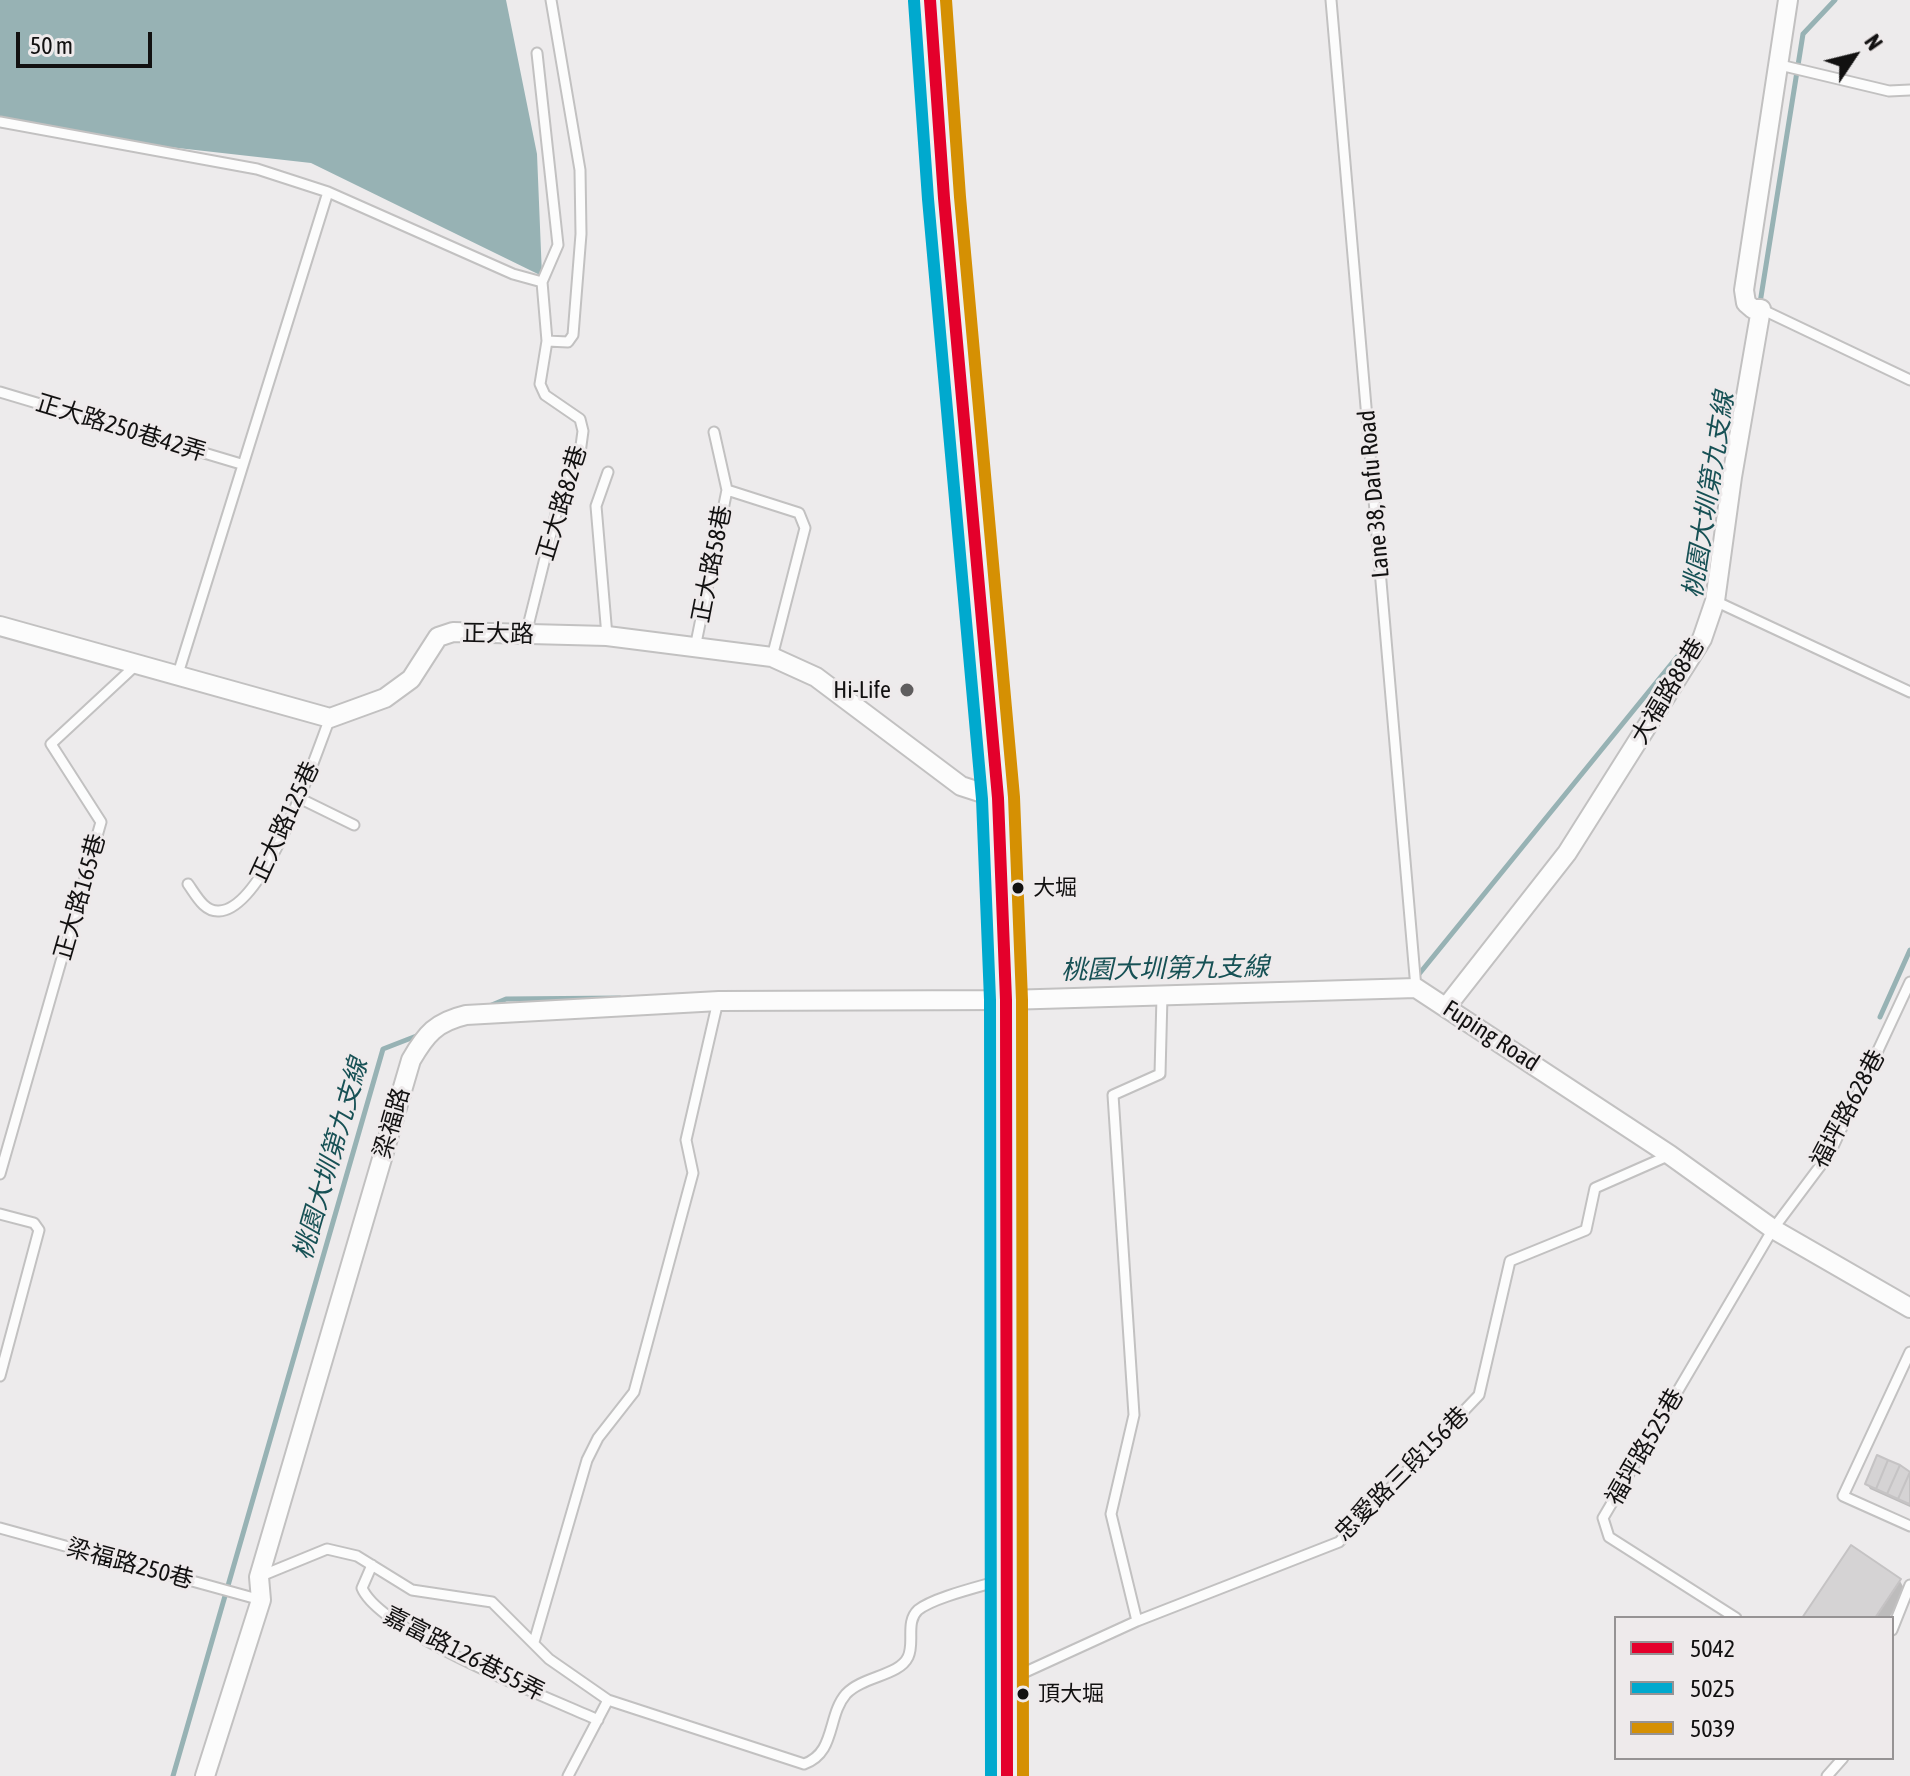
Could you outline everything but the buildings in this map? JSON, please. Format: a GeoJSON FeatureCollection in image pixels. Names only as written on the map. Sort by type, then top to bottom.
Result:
{"type":"FeatureCollection","features":[{"type":"Feature","properties":{"kind":"main road"},"geometry":{"type":"LineString","coordinates":[[930,0],[944,198],[998,798],[1006,994],[1007,1776]]}},
{"type":"Feature","properties":{"kind":"street"},"geometry":{"type":"LineString","coordinates":[[1761,309],[1753,309],[1746,303],[1744,290],[1788,0]]}},
{"type":"Feature","properties":{"kind":"street","name":"大福路88巷"},"geometry":{"type":"LineString","coordinates":[[1447,1006],[1567,853],[1702,639],[1715,601],[1732,477],[1761,309]]}},
{"type":"Feature","properties":{"kind":"street"},"geometry":{"type":"LineString","coordinates":[[0,626],[330,718]]}},
{"type":"Feature","properties":{"kind":"street","name":"正大路"},"geometry":{"type":"LineString","coordinates":[[330,718],[385,698],[411,679],[438,637],[453,632],[607,636],[772,657],[816,677],[961,786],[998,798]]}},
{"type":"Feature","properties":{"kind":"street","name":"Fuping Road"},"geometry":{"type":"LineString","coordinates":[[1006,994],[1162,996],[1416,988],[1670,1155],[1773,1229],[1910,1308]]}},
{"type":"Feature","properties":{"kind":"street","name":"梁福路"},"geometry":{"type":"LineString","coordinates":[[205,1776],[261,1600],[259,1577],[411,1060],[426,1034],[444,1020],[466,1015],[719,1001],[1006,994]]}},
{"type":"Feature","properties":{"kind":"lane"},"geometry":{"type":"LineString","coordinates":[[537,53],[558,245],[542,282],[547,341],[568,342],[573,335],[581,234],[580,170],[551,0]]}},
{"type":"Feature","properties":{"kind":"lane","name":"Lane 38, Dafu Road"},"geometry":{"type":"LineString","coordinates":[[1331,0],[1416,988]]}},
{"type":"Feature","properties":{"kind":"lane"},"geometry":{"type":"LineString","coordinates":[[1780,65],[1889,91],[1910,90]]}},
{"type":"Feature","properties":{"kind":"lane"},"geometry":{"type":"LineString","coordinates":[[0,122],[257,169],[328,192],[513,274],[542,282]]}},
{"type":"Feature","properties":{"kind":"lane"},"geometry":{"type":"LineString","coordinates":[[177,677],[328,192]]}},
{"type":"Feature","properties":{"kind":"lane"},"geometry":{"type":"LineString","coordinates":[[1761,309],[1910,380]]}},
{"type":"Feature","properties":{"kind":"lane","name":"正大路82巷"},"geometry":{"type":"LineString","coordinates":[[526,634],[560,498],[580,453],[583,431],[580,419],[545,395],[540,384],[547,341]]}},
{"type":"Feature","properties":{"kind":"lane","name":"正大路250巷42弄"},"geometry":{"type":"LineString","coordinates":[[0,392],[241,464]]}},
{"type":"Feature","properties":{"kind":"lane","name":"正大路58巷"},"geometry":{"type":"LineString","coordinates":[[694,649],[727,490],[714,432]]}},
{"type":"Feature","properties":{"kind":"lane"},"geometry":{"type":"LineString","coordinates":[[607,636],[596,506],[608,472]]}},
{"type":"Feature","properties":{"kind":"lane"},"geometry":{"type":"LineString","coordinates":[[727,490],[799,513],[805,528],[772,657]]}},
{"type":"Feature","properties":{"kind":"lane"},"geometry":{"type":"LineString","coordinates":[[1715,601],[1910,692]]}},
{"type":"Feature","properties":{"kind":"lane","name":"正大路165巷"},"geometry":{"type":"LineString","coordinates":[[0,1174],[101,822],[51,744],[135,666]]}},
{"type":"Feature","properties":{"kind":"lane","name":"正大路125巷"},"geometry":{"type":"LineString","coordinates":[[188,884],[205,907],[217,912],[237,907],[257,887],[299,798],[330,718]]}},
{"type":"Feature","properties":{"kind":"lane"},"geometry":{"type":"LineString","coordinates":[[299,798],[354,825]]}},
{"type":"Feature","properties":{"kind":"lane","name":"福坪路628巷"},"geometry":{"type":"LineString","coordinates":[[1773,1229],[1830,1153],[1910,982]]}},
{"type":"Feature","properties":{"kind":"lane"},"geometry":{"type":"LineString","coordinates":[[1137,1621],[1111,1514],[1134,1415],[1113,1095],[1160,1074],[1162,996]]}},
{"type":"Feature","properties":{"kind":"lane"},"geometry":{"type":"LineString","coordinates":[[534,1642],[587,1460],[598,1438],[625,1408],[634,1392],[693,1173],[686,1140],[719,1001]]}},
{"type":"Feature","properties":{"kind":"lane","name":"忠愛路三段156巷"},"geometry":{"type":"LineString","coordinates":[[1006,1681],[1137,1621],[1339,1542],[1479,1395],[1510,1261],[1586,1230],[1595,1188],[1670,1155]]}},
{"type":"Feature","properties":{"kind":"lane"},"geometry":{"type":"LineString","coordinates":[[0,1214],[34,1223],[39,1230],[0,1376]]}},
{"type":"Feature","properties":{"kind":"lane","name":"福坪路525巷"},"geometry":{"type":"LineString","coordinates":[[1733,1616],[1609,1537],[1603,1518],[1773,1229]]}},
{"type":"Feature","properties":{"kind":"lane"},"geometry":{"type":"LineString","coordinates":[[1910,1352],[1843,1496],[1910,1526]]}},
{"type":"Feature","properties":{"kind":"lane","name":"梁福路250巷"},"geometry":{"type":"LineString","coordinates":[[0,1528],[261,1600]]}},
{"type":"Feature","properties":{"kind":"lane"},"geometry":{"type":"LineString","coordinates":[[259,1577],[327,1549],[357,1556],[412,1590],[492,1602],[549,1659],[608,1700],[804,1764],[816,1760],[826,1747],[841,1700],[848,1692],[864,1679],[898,1668],[907,1659],[911,1622],[921,1608],[1005,1579]]}},
{"type":"Feature","properties":{"kind":"lane","name":"嘉富路126巷55弄"},"geometry":{"type":"LineString","coordinates":[[372,1565],[362,1588],[383,1614],[485,1670],[598,1720]]}},
{"type":"Feature","properties":{"kind":"lane"},"geometry":{"type":"LineString","coordinates":[[1894,1625],[1910,1585]]}},
{"type":"Feature","properties":{"kind":"lane"},"geometry":{"type":"LineString","coordinates":[[568,1776],[608,1700]]}},
{"type":"Feature","properties":{"kind":"lane"},"geometry":{"type":"LineString","coordinates":[[1827,1776],[1841,1760]]}},
{"type":"Feature","properties":{"kind":"water"},"geometry":{"type":"Polygon","coordinates":[[[0,0],[506,0],[537,154],[542,276],[311,163],[0,128],[0,0]]]}},
{"type":"Feature","properties":{"kind":"waterway","name":"桃園大圳第九支線"},"geometry":{"type":"LineString","coordinates":[[1760,303],[1803,34],[1835,0]]}},
{"type":"Feature","properties":{"kind":"waterway","name":"桃園大圳第九支線"},"geometry":{"type":"LineString","coordinates":[[1415,979],[1694,636]]}},
{"type":"Feature","properties":{"kind":"waterway"},"geometry":{"type":"LineString","coordinates":[[1880,1017],[1910,950]]}},
{"type":"Feature","properties":{"kind":"waterway","name":"桃園大圳第九支線"},"geometry":{"type":"LineString","coordinates":[[487,1007],[506,999],[620,998]]}},
{"type":"Feature","properties":{"kind":"waterway","name":"桃園大圳第九支線"},"geometry":{"type":"LineString","coordinates":[[173,1776],[383,1049],[419,1035]]}},
{"type":"Feature","properties":{"kind":"transit line","name":"5042"},"geometry":{"type":"LineString","coordinates":[[930,0],[944,198],[998,798],[1006,1000],[1007,1776]]}},
{"type":"Feature","properties":{"kind":"transit line","name":"5039"},"geometry":{"type":"LineString","coordinates":[[946,0],[960,197],[1014,797],[1022,1000],[1023,1776]]}},
{"type":"Feature","properties":{"kind":"transit line","name":"5025"},"geometry":{"type":"LineString","coordinates":[[914,1],[928,199],[982,799],[990,1000],[991,1776]]}},
{"type":"Feature","properties":{"kind":"place","name":"Hi-Life"},"geometry":{"type":"Point","coordinates":[907,690]}},
{"type":"Feature","properties":{"kind":"place","name":"大堀"},"geometry":{"type":"Point","coordinates":[1018,888]}},
{"type":"Feature","properties":{"kind":"place","name":"頂大堀"},"geometry":{"type":"Point","coordinates":[1023,1694]}}]}
